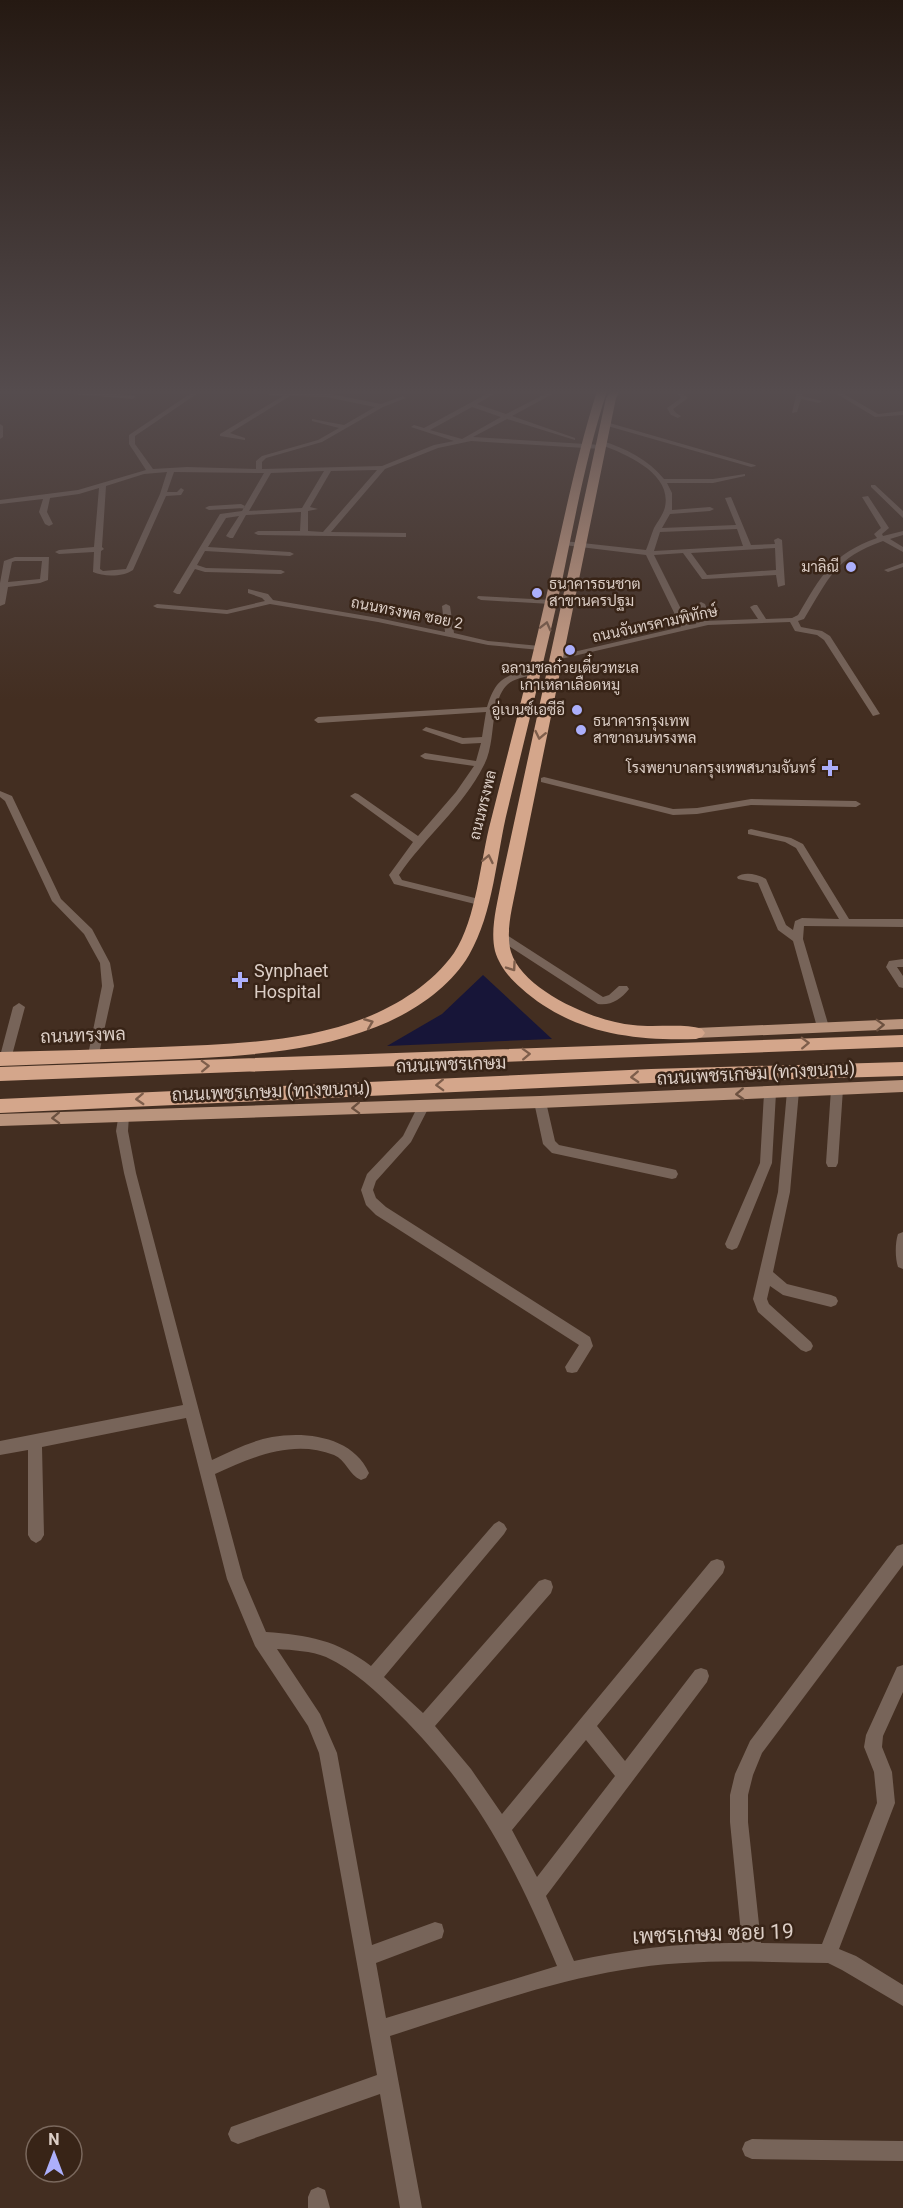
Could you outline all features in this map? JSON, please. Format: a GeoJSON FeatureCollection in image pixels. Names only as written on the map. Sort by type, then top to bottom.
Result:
{"type":"FeatureCollection","features":[{"type":"Feature","properties":{"kind":"highway","name":"ถนนทรงพล"},"geometry":{"type":"LineString","coordinates":[[2,1064],[94,1055],[271,1046],[315,1039],[347,1031],[389,1014],[421,995],[451,969],[466,945],[479,902],[551,602],[574,494]]}},
{"type":"Feature","properties":{"kind":"highway"},"geometry":{"type":"LineString","coordinates":[[542,1081],[598,1073],[609,1063],[608,1053],[598,1040],[554,1009],[512,970],[503,953],[502,936],[533,766],[591,494]]}},
{"type":"Feature","properties":{"kind":"highway"},"geometry":{"type":"LineString","coordinates":[[512,764],[533,766]]}},
{"type":"Feature","properties":{"kind":"highway"},"geometry":{"type":"LineString","coordinates":[[534,991],[559,1007],[607,1028],[663,1034],[696,1032]]}},
{"type":"Feature","properties":{"kind":"highway"},"geometry":{"type":"LineString","coordinates":[[339,1089],[317,1089],[300,1084],[289,1073],[289,1059],[297,1052],[347,1031]]}},
{"type":"Feature","properties":{"kind":"highway"},"geometry":{"type":"LineString","coordinates":[[696,1032],[673,1037],[663,1045],[663,1054],[666,1063],[676,1069],[701,1075]]}},
{"type":"Feature","properties":{"kind":"highway","name":"ถนนเพชรเกษม"},"geometry":{"type":"LineString","coordinates":[[2,1064],[903,1041]]}},
{"type":"Feature","properties":{"kind":"highway"},"geometry":{"type":"LineString","coordinates":[[194,1097],[252,1086],[266,1074],[268,1067],[265,1059],[258,1054],[206,1051]]}},
{"type":"Feature","properties":{"kind":"highway","name":"ถนนเพชรเกษม"},"geometry":{"type":"LineString","coordinates":[[0,1106],[339,1089],[903,1069]]}},
{"type":"Feature","properties":{"kind":"main road"},"geometry":{"type":"LineString","coordinates":[[696,1032],[903,1024]]}},
{"type":"Feature","properties":{"kind":"main road","name":"ถนนเพชรเกษม (ทางขนาน)"},"geometry":{"type":"LineString","coordinates":[[0,1120],[540,1102],[903,1086]]}},
{"type":"Feature","properties":{"kind":"street"},"geometry":{"type":"LineString","coordinates":[[0,502],[66,494]]}},
{"type":"Feature","properties":{"kind":"street"},"geometry":{"type":"LineString","coordinates":[[103,494],[100,549],[96,570],[121,573],[129,570],[163,494]]}},
{"type":"Feature","properties":{"kind":"street"},"geometry":{"type":"LineString","coordinates":[[230,536],[255,494]]}},
{"type":"Feature","properties":{"kind":"street"},"geometry":{"type":"LineString","coordinates":[[304,534],[305,509],[314,494]]}},
{"type":"Feature","properties":{"kind":"street"},"geometry":{"type":"LineString","coordinates":[[325,534],[360,494]]}},
{"type":"Feature","properties":{"kind":"street"},"geometry":{"type":"LineString","coordinates":[[668,494],[667,512],[657,530],[649,553],[686,628]]}},
{"type":"Feature","properties":{"kind":"street"},"geometry":{"type":"LineString","coordinates":[[880,494],[890,500],[903,516]]}},
{"type":"Feature","properties":{"kind":"street"},"geometry":{"type":"LineString","coordinates":[[47,497],[43,512],[49,524]]}},
{"type":"Feature","properties":{"kind":"street"},"geometry":{"type":"LineString","coordinates":[[866,497],[885,528],[878,534],[903,550]]}},
{"type":"Feature","properties":{"kind":"street"},"geometry":{"type":"LineString","coordinates":[[729,498],[748,548]]}},
{"type":"Feature","properties":{"kind":"street"},"geometry":{"type":"LineString","coordinates":[[209,508],[314,509]]}},
{"type":"Feature","properties":{"kind":"street"},"geometry":{"type":"LineString","coordinates":[[177,592],[223,516],[246,509]]}},
{"type":"Feature","properties":{"kind":"street"},"geometry":{"type":"LineString","coordinates":[[667,512],[710,509]]}},
{"type":"Feature","properties":{"kind":"street"},"geometry":{"type":"LineString","coordinates":[[657,530],[739,527]]}},
{"type":"Feature","properties":{"kind":"street"},"geometry":{"type":"LineString","coordinates":[[876,714],[827,638],[819,633],[798,629],[793,620],[801,617],[832,565],[851,550],[903,532]]}},
{"type":"Feature","properties":{"kind":"street"},"geometry":{"type":"LineString","coordinates":[[258,533],[403,535]]}},
{"type":"Feature","properties":{"kind":"street"},"geometry":{"type":"LineString","coordinates":[[564,543],[649,553],[748,548],[778,543],[782,585]]}},
{"type":"Feature","properties":{"kind":"street"},"geometry":{"type":"LineString","coordinates":[[59,552],[100,549]]}},
{"type":"Feature","properties":{"kind":"street"},"geometry":{"type":"LineString","coordinates":[[203,549],[290,554]]}},
{"type":"Feature","properties":{"kind":"street"},"geometry":{"type":"LineString","coordinates":[[686,552],[705,577],[781,572]]}},
{"type":"Feature","properties":{"kind":"street"},"geometry":{"type":"LineString","coordinates":[[1,604],[2,585],[8,561],[46,559],[44,580],[2,585]]}},
{"type":"Feature","properties":{"kind":"street"},"geometry":{"type":"LineString","coordinates":[[888,570],[903,565]]}},
{"type":"Feature","properties":{"kind":"street"},"geometry":{"type":"LineString","coordinates":[[193,566],[205,570],[280,572]]}},
{"type":"Feature","properties":{"kind":"street"},"geometry":{"type":"LineString","coordinates":[[158,606],[227,612],[270,602],[265,596],[251,591]]}},
{"type":"Feature","properties":{"kind":"street"},"geometry":{"type":"LineString","coordinates":[[481,598],[551,602]]}},
{"type":"Feature","properties":{"kind":"street","name":"ถนนทรงพล ซอย 2"},"geometry":{"type":"LineString","coordinates":[[270,602],[488,643],[540,648]]}},
{"type":"Feature","properties":{"kind":"street"},"geometry":{"type":"LineString","coordinates":[[699,625],[704,612],[701,604]]}},
{"type":"Feature","properties":{"kind":"street"},"geometry":{"type":"LineString","coordinates":[[446,606],[450,635]]}},
{"type":"Feature","properties":{"kind":"street"},"geometry":{"type":"LineString","coordinates":[[754,607],[764,622]]}},
{"type":"Feature","properties":{"kind":"street","name":"ถนนจันทรคามพิทักษ์"},"geometry":{"type":"LineString","coordinates":[[555,659],[716,622],[793,620]]}},
{"type":"Feature","properties":{"kind":"street"},"geometry":{"type":"LineString","coordinates":[[479,902],[398,882],[394,875],[480,764],[494,698],[506,680],[534,672]]}},
{"type":"Feature","properties":{"kind":"street"},"geometry":{"type":"LineString","coordinates":[[318,720],[493,709]]}},
{"type":"Feature","properties":{"kind":"street"},"geometry":{"type":"LineString","coordinates":[[426,730],[462,741],[486,740]]}},
{"type":"Feature","properties":{"kind":"street"},"geometry":{"type":"LineString","coordinates":[[425,756],[480,764]]}},
{"type":"Feature","properties":{"kind":"street"},"geometry":{"type":"LineString","coordinates":[[544,780],[673,812],[697,811],[752,802],[856,804]]}},
{"type":"Feature","properties":{"kind":"street"},"geometry":{"type":"LineString","coordinates":[[0,794],[7,796],[10,801],[57,901],[88,932],[105,963],[108,986],[94,1055]]}},
{"type":"Feature","properties":{"kind":"street"},"geometry":{"type":"LineString","coordinates":[[355,796],[420,842]]}},
{"type":"Feature","properties":{"kind":"street"},"geometry":{"type":"LineString","coordinates":[[752,832],[788,840],[800,846],[846,922]]}},
{"type":"Feature","properties":{"kind":"street"},"geometry":{"type":"LineString","coordinates":[[742,877],[762,881],[782,927],[798,939]]}},
{"type":"Feature","properties":{"kind":"street"},"geometry":{"type":"LineString","coordinates":[[823,1027],[798,939],[798,928],[802,922],[903,922]]}},
{"type":"Feature","properties":{"kind":"street"},"geometry":{"type":"LineString","coordinates":[[502,936],[602,1000],[613,998],[623,988]]}},
{"type":"Feature","properties":{"kind":"street"},"geometry":{"type":"LineString","coordinates":[[903,963],[893,964],[891,967],[903,984]]}},
{"type":"Feature","properties":{"kind":"street"},"geometry":{"type":"LineString","coordinates":[[2,1064],[19,1007]]}},
{"type":"Feature","properties":{"kind":"street"},"geometry":{"type":"LineString","coordinates":[[832,1163],[837,1089]]}},
{"type":"Feature","properties":{"kind":"street"},"geometry":{"type":"LineString","coordinates":[[793,1091],[784,1192],[760,1299],[763,1308],[806,1346]]}},
{"type":"Feature","properties":{"kind":"street"},"geometry":{"type":"LineString","coordinates":[[732,1244],[766,1163],[770,1093]]}},
{"type":"Feature","properties":{"kind":"street"},"geometry":{"type":"LineString","coordinates":[[540,1102],[549,1144],[556,1149],[672,1174]]}},
{"type":"Feature","properties":{"kind":"street"},"geometry":{"type":"LineString","coordinates":[[424,1105],[406,1139],[371,1178],[367,1190],[371,1201],[381,1211],[585,1341],[586,1346],[572,1367]]}},
{"type":"Feature","properties":{"kind":"street"},"geometry":{"type":"LineString","coordinates":[[123,1116],[122,1131],[130,1173],[190,1410],[236,1579],[261,1640],[314,1720],[328,1753],[411,2208]]}},
{"type":"Feature","properties":{"kind":"street"},"geometry":{"type":"LineString","coordinates":[[903,1238],[903,1263]]}},
{"type":"Feature","properties":{"kind":"street"},"geometry":{"type":"LineString","coordinates":[[766,1275],[783,1289],[831,1301]]}},
{"type":"Feature","properties":{"kind":"street"},"geometry":{"type":"LineString","coordinates":[[0,1448],[190,1410]]}},
{"type":"Feature","properties":{"kind":"street"},"geometry":{"type":"LineString","coordinates":[[35,1440],[36,1535]]}},
{"type":"Feature","properties":{"kind":"street"},"geometry":{"type":"LineString","coordinates":[[207,1470],[258,1447],[279,1442],[301,1442],[330,1446],[346,1455],[361,1473]]}},
{"type":"Feature","properties":{"kind":"street"},"geometry":{"type":"LineString","coordinates":[[372,1678],[499,1529]]}},
{"type":"Feature","properties":{"kind":"street"},"geometry":{"type":"LineString","coordinates":[[752,1952],[739,1822],[739,1795],[744,1774],[756,1747],[903,1552]]}},
{"type":"Feature","properties":{"kind":"street"},"geometry":{"type":"LineString","coordinates":[[501,1829],[717,1567]]}},
{"type":"Feature","properties":{"kind":"street"},"geometry":{"type":"LineString","coordinates":[[424,1725],[545,1587]]}},
{"type":"Feature","properties":{"kind":"street"},"geometry":{"type":"LineString","coordinates":[[261,1640],[303,1643],[331,1651],[356,1664],[424,1725],[478,1794],[501,1829],[535,1895],[569,1972]]}},
{"type":"Feature","properties":{"kind":"street"},"geometry":{"type":"LineString","coordinates":[[828,1954],[886,1803],[883,1772],[873,1747],[875,1735],[903,1673]]}},
{"type":"Feature","properties":{"kind":"street"},"geometry":{"type":"LineString","coordinates":[[535,1895],[701,1676]]}},
{"type":"Feature","properties":{"kind":"street"},"geometry":{"type":"LineString","coordinates":[[586,1727],[626,1776]]}},
{"type":"Feature","properties":{"kind":"street"},"geometry":{"type":"LineString","coordinates":[[366,1957],[435,1931]]}},
{"type":"Feature","properties":{"kind":"street","name":"เพชรเกษม ซอย 19"},"geometry":{"type":"LineString","coordinates":[[379,2030],[569,1972],[623,1960],[708,1952],[828,1954],[849,1963],[903,1996]]}},
{"type":"Feature","properties":{"kind":"street"},"geometry":{"type":"LineString","coordinates":[[238,2134],[388,2081]]}},
{"type":"Feature","properties":{"kind":"street"},"geometry":{"type":"LineString","coordinates":[[752,2150],[903,2151]]}},
{"type":"Feature","properties":{"kind":"shaded area"},"geometry":{"type":"Polygon","coordinates":[[[483,975],[552,1039],[387,1046],[442,1014],[483,975]]]}},
{"type":"Feature","properties":{"kind":"place","name":"มาลิณี"},"geometry":{"type":"Point","coordinates":[851,567]}},
{"type":"Feature","properties":{"kind":"place","name":"ธนาคารธนชาต สาขานครปฐม"},"geometry":{"type":"Point","coordinates":[537,593]}},
{"type":"Feature","properties":{"kind":"place","name":"ฉลามชลก๋วยเตี๋ยวทะเล เกาเหลาเลือดหมู"},"geometry":{"type":"Point","coordinates":[570,650]}},
{"type":"Feature","properties":{"kind":"place","name":"อู่เบนซ์เอซีอี"},"geometry":{"type":"Point","coordinates":[577,710]}},
{"type":"Feature","properties":{"kind":"place","name":"ธนาคารกรุงเทพ สาขาถนนทรงพล"},"geometry":{"type":"Point","coordinates":[581,730]}},
{"type":"Feature","properties":{"kind":"place","name":"โรงพยาบาลกรุงเทพสนามจันทร์"},"geometry":{"type":"Point","coordinates":[830,768]}},
{"type":"Feature","properties":{"kind":"place","name":"Synphaet Hospital"},"geometry":{"type":"Point","coordinates":[240,980]}}]}
